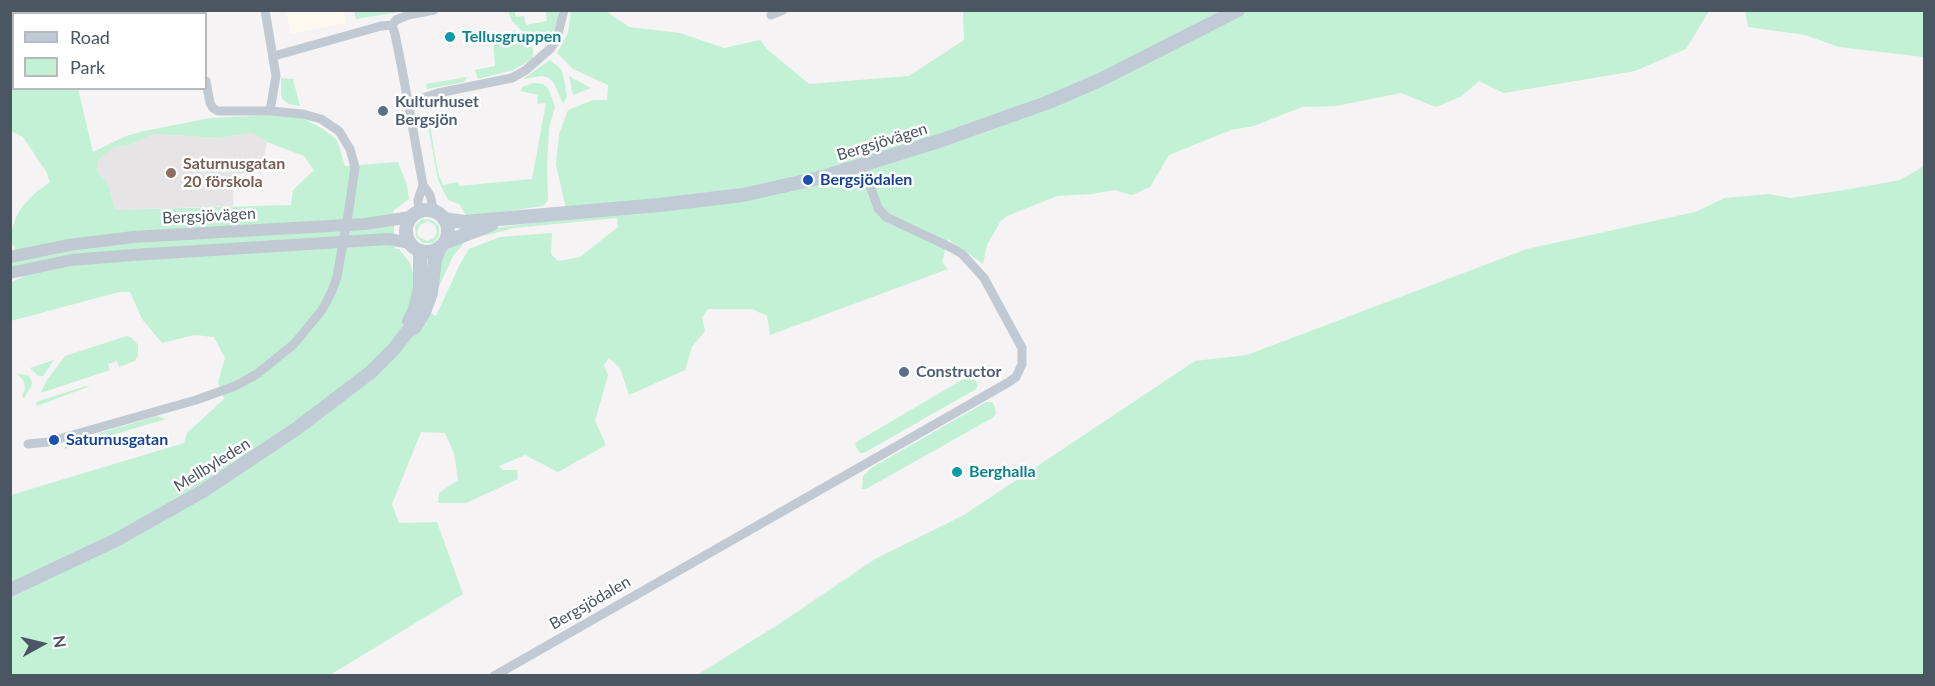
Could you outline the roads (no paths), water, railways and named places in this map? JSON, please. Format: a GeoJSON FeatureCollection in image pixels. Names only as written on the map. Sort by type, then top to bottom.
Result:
{"type":"FeatureCollection","features":[{"type":"Feature","properties":{"kind":"main road","name":"Bergsjövägen"},"geometry":{"type":"LineString","coordinates":[[415,215],[439,216],[464,222],[721,198],[800,183],[863,166],[984,126],[1080,89],[1238,10]]}},
{"type":"Feature","properties":{"kind":"main road"},"geometry":{"type":"LineString","coordinates":[[415,215],[407,225],[406,232],[415,247]]}},
{"type":"Feature","properties":{"kind":"main road"},"geometry":{"type":"LineString","coordinates":[[439,216],[447,231],[442,245]]}},
{"type":"Feature","properties":{"kind":"main road","name":"Bergsjövägen"},"geometry":{"type":"LineString","coordinates":[[415,247],[430,252],[442,245],[511,218]]}},
{"type":"Feature","properties":{"kind":"main road","name":"Mellbyleden"},"geometry":{"type":"LineString","coordinates":[[10,590],[116,540],[229,475],[296,429],[372,372],[407,332],[415,327],[428,302],[435,260],[442,245]]}},
{"type":"Feature","properties":{"kind":"main road","name":"Mellbyleden"},"geometry":{"type":"LineString","coordinates":[[407,332],[420,288],[415,247]]}},
{"type":"Feature","properties":{"kind":"street"},"geometry":{"type":"LineString","coordinates":[[265,10],[276,76],[270,111]]}},
{"type":"Feature","properties":{"kind":"street"},"geometry":{"type":"LineString","coordinates":[[274,56],[392,25],[396,20],[408,15],[434,10]]}},
{"type":"Feature","properties":{"kind":"street"},"geometry":{"type":"LineString","coordinates":[[408,103],[438,93],[512,78],[526,70],[551,48],[557,38],[564,10]]}},
{"type":"Feature","properties":{"kind":"street"},"geometry":{"type":"LineString","coordinates":[[771,15],[783,10]]}},
{"type":"Feature","properties":{"kind":"street"},"geometry":{"type":"LineString","coordinates":[[392,25],[423,185],[439,216]]}},
{"type":"Feature","properties":{"kind":"street"},"geometry":{"type":"LineString","coordinates":[[28,444],[48,442],[196,400],[235,386],[257,374],[294,344],[322,310],[332,291],[337,277],[355,167],[350,149],[339,131],[321,119],[303,114],[270,111],[218,111],[210,103],[207,86]]}},
{"type":"Feature","properties":{"kind":"street","name":"Bergsjödalen"},"geometry":{"type":"LineString","coordinates":[[494,675],[1016,377],[1022,364],[1022,348],[984,278],[952,248],[886,217],[878,208],[863,166]]}},
{"type":"Feature","properties":{"kind":"street"},"geometry":{"type":"LineString","coordinates":[[415,215],[423,185]]}},
{"type":"Feature","properties":{"kind":"street","name":"Bergsjövägen"},"geometry":{"type":"LineString","coordinates":[[10,257],[69,245],[133,237],[365,224],[415,215]]}},
{"type":"Feature","properties":{"kind":"street","name":"Bergsjövägen"},"geometry":{"type":"LineString","coordinates":[[10,273],[52,263],[133,255],[389,239],[415,247]]}},
{"type":"Feature","properties":{"kind":"place","name":"Tellusgruppen"},"geometry":{"type":"Point","coordinates":[450,37]}},
{"type":"Feature","properties":{"kind":"place","name":"Kulturhuset Bergsjön"},"geometry":{"type":"Point","coordinates":[383,111]}},
{"type":"Feature","properties":{"kind":"place","name":"Saturnusgatan 20 förskola"},"geometry":{"type":"Point","coordinates":[171,173]}},
{"type":"Feature","properties":{"kind":"place","name":"Bergsjödalen"},"geometry":{"type":"Point","coordinates":[808,180]}},
{"type":"Feature","properties":{"kind":"place","name":"Constructor"},"geometry":{"type":"Point","coordinates":[904,372]}},
{"type":"Feature","properties":{"kind":"place","name":"Saturnusgatan"},"geometry":{"type":"Point","coordinates":[54,440]}},
{"type":"Feature","properties":{"kind":"place","name":"Berghalla"},"geometry":{"type":"Point","coordinates":[957,472]}}]}
